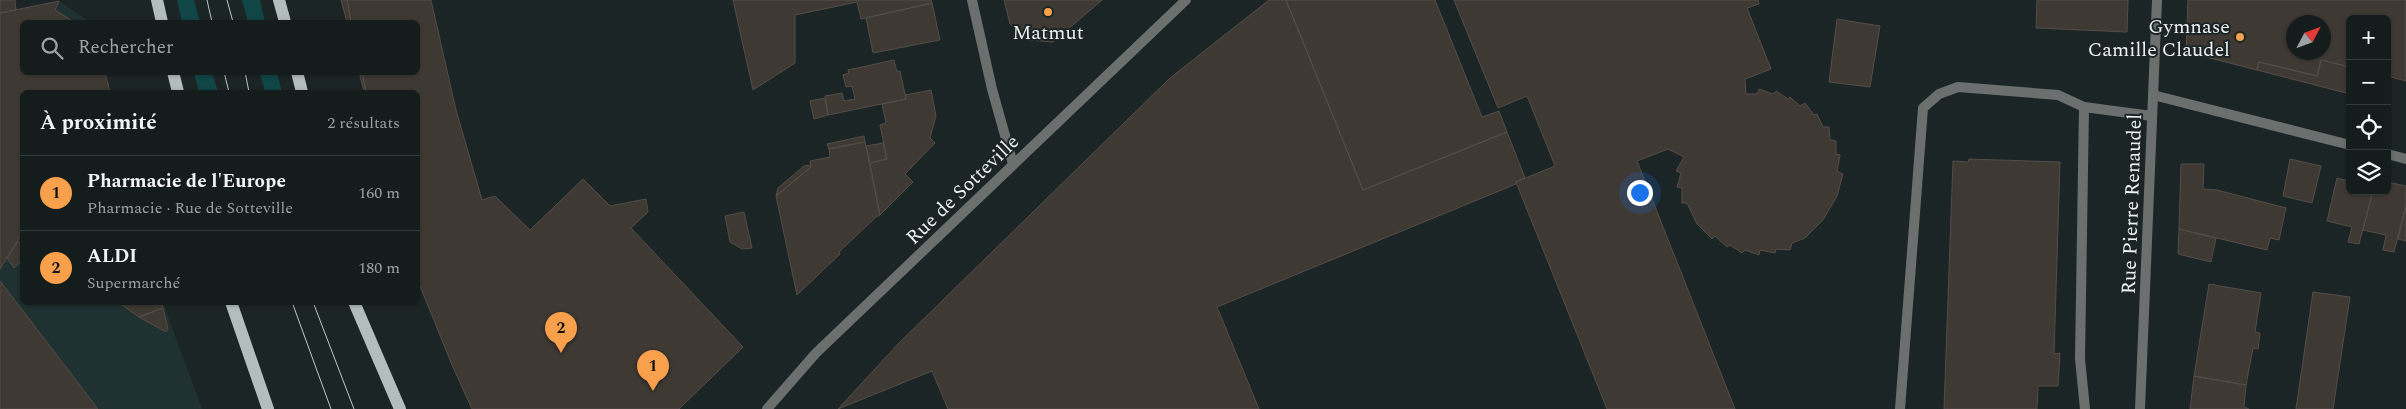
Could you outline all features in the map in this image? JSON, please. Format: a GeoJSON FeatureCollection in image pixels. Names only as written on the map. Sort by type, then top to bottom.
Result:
{"type":"FeatureCollection","features":[{"type":"Feature","properties":{"kind":"main road"},"geometry":{"type":"LineString","coordinates":[[157,0],[162,20]]}},
{"type":"Feature","properties":{"kind":"main road"},"geometry":{"type":"LineString","coordinates":[[279,0],[284,20]]}},
{"type":"Feature","properties":{"kind":"main road"},"geometry":{"type":"LineString","coordinates":[[174,75],[178,90]]}},
{"type":"Feature","properties":{"kind":"main road"},"geometry":{"type":"LineString","coordinates":[[298,75],[302,90]]}},
{"type":"Feature","properties":{"kind":"main road"},"geometry":{"type":"LineString","coordinates":[[232,305],[268,409]]}},
{"type":"Feature","properties":{"kind":"main road"},"geometry":{"type":"LineString","coordinates":[[355,305],[400,409]]}},
{"type":"Feature","properties":{"kind":"street"},"geometry":{"type":"LineString","coordinates":[[972,0],[992,89],[1013,164]]}},
{"type":"Feature","properties":{"kind":"street","name":"Rue de Sotteville"},"geometry":{"type":"LineString","coordinates":[[767,409],[816,353],[1186,0]]}},
{"type":"Feature","properties":{"kind":"street","name":"Rue Pierre Renaudel"},"geometry":{"type":"LineString","coordinates":[[2140,409],[2157,0]]}},
{"type":"Feature","properties":{"kind":"street"},"geometry":{"type":"LineString","coordinates":[[1900,409],[1923,108],[1939,94],[1958,87],[2058,95],[2084,107],[2152,116]]}},
{"type":"Feature","properties":{"kind":"street"},"geometry":{"type":"LineString","coordinates":[[2153,95],[2346,144]]}},
{"type":"Feature","properties":{"kind":"street"},"geometry":{"type":"LineString","coordinates":[[2084,107],[2080,359],[2084,409]]}},
{"type":"Feature","properties":{"kind":"street"},"geometry":{"type":"LineString","coordinates":[[2391,155],[2406,159]]}},
{"type":"Feature","properties":{"kind":"shaded area"},"geometry":{"type":"Polygon","coordinates":[[[0,0],[16,10],[59,1],[87,20],[20,20],[20,75],[106,75],[109,90],[20,90],[20,305],[164,305],[202,409],[0,409],[0,0]]]}},
{"type":"Feature","properties":{"kind":"shaded area"},"geometry":{"type":"Polygon","coordinates":[[[177,0],[194,0],[199,20],[182,20],[177,0]]]}},
{"type":"Feature","properties":{"kind":"shaded area"},"geometry":{"type":"Polygon","coordinates":[[[242,0],[260,0],[265,20],[247,20],[242,0]]]}},
{"type":"Feature","properties":{"kind":"shaded area"},"geometry":{"type":"Polygon","coordinates":[[[195,75],[213,75],[217,90],[198,90],[195,75]]]}},
{"type":"Feature","properties":{"kind":"shaded area"},"geometry":{"type":"Polygon","coordinates":[[[261,75],[278,75],[281,90],[264,90],[261,75]]]}},
{"type":"Feature","properties":{"kind":"building"},"geometry":{"type":"Polygon","coordinates":[[[0,0],[15,0],[16,10],[0,13],[0,0]]]}},
{"type":"Feature","properties":{"kind":"building"},"geometry":{"type":"Polygon","coordinates":[[[341,0],[347,0],[351,20],[346,20],[341,0]]]}},
{"type":"Feature","properties":{"kind":"building"},"geometry":{"type":"Polygon","coordinates":[[[347,0],[431,0],[456,110],[482,200],[495,196],[530,230],[583,179],[610,206],[646,199],[648,212],[631,228],[743,347],[679,409],[472,409],[420,286],[420,90],[366,90],[363,75],[420,75],[420,20],[351,20],[347,0]]]}},
{"type":"Feature","properties":{"kind":"building"},"geometry":{"type":"Polygon","coordinates":[[[733,0],[931,0],[932,3],[861,19],[857,2],[795,15],[795,63],[753,90],[733,0]]]}},
{"type":"Feature","properties":{"kind":"building","name":"Matmut"},"geometry":{"type":"Polygon","coordinates":[[[1004,0],[1102,0],[1053,42],[1028,40],[1010,24],[1004,0]]]}},
{"type":"Feature","properties":{"kind":"building"},"geometry":{"type":"Polygon","coordinates":[[[1269,0],[1286,0],[1363,190],[1507,132],[1525,178],[1516,182],[1516,184],[1217,307],[1259,409],[948,409],[932,371],[838,409],[899,343],[1170,78],[1269,0]]]}},
{"type":"Feature","properties":{"kind":"building"},"geometry":{"type":"Polygon","coordinates":[[[1286,0],[1435,0],[1482,117],[1499,111],[1507,132],[1363,190],[1286,0]]]}},
{"type":"Feature","properties":{"kind":"building"},"geometry":{"type":"Polygon","coordinates":[[[1454,0],[1758,0],[1759,4],[1747,8],[1771,69],[1745,79],[1746,94],[1757,94],[1759,89],[1773,94],[1776,91],[1788,99],[1790,97],[1800,106],[1805,103],[1814,115],[1817,114],[1823,127],[1829,127],[1830,140],[1836,141],[1836,154],[1840,155],[1837,171],[1843,174],[1837,196],[1823,220],[1805,238],[1792,243],[1790,250],[1776,249],[1775,253],[1760,250],[1759,255],[1745,250],[1742,253],[1730,245],[1727,247],[1715,236],[1712,239],[1697,224],[1687,203],[1682,203],[1682,188],[1677,187],[1681,173],[1676,171],[1684,157],[1668,149],[1637,161],[1735,409],[1607,409],[1516,182],[1555,166],[1527,96],[1498,108],[1454,0]]]}},
{"type":"Feature","properties":{"kind":"building"},"geometry":{"type":"Polygon","coordinates":[[[2037,0],[2128,0],[2127,32],[2036,28],[2037,0]]]}},
{"type":"Feature","properties":{"kind":"building","name":"Gymnase Camille Claudel"},"geometry":{"type":"Polygon","coordinates":[[[2188,0],[2406,0],[2406,81],[2391,77],[2391,15],[2346,15],[2346,66],[2321,60],[2317,76],[2259,62],[2257,70],[2186,52],[2188,0]]]}},
{"type":"Feature","properties":{"kind":"building"},"geometry":{"type":"Polygon","coordinates":[[[59,1],[55,10],[71,20],[20,20],[20,75],[106,75],[110,90],[20,90],[20,236],[0,269],[0,13],[59,1]]]}},
{"type":"Feature","properties":{"kind":"building"},"geometry":{"type":"Polygon","coordinates":[[[932,3],[940,40],[873,53],[866,18],[932,3]]]}},
{"type":"Feature","properties":{"kind":"building"},"geometry":{"type":"Polygon","coordinates":[[[1837,19],[1880,26],[1870,87],[1829,82],[1837,19]]]}},
{"type":"Feature","properties":{"kind":"building"},"geometry":{"type":"Polygon","coordinates":[[[894,60],[897,72],[900,71],[906,99],[828,115],[825,96],[842,93],[844,101],[855,99],[852,86],[846,87],[843,75],[849,73],[848,70],[894,60]]]}},
{"type":"Feature","properties":{"kind":"building"},"geometry":{"type":"Polygon","coordinates":[[[2321,60],[2346,66],[2346,93],[2257,70],[2259,62],[2317,76],[2321,60]]]}},
{"type":"Feature","properties":{"kind":"building"},"geometry":{"type":"Polygon","coordinates":[[[360,75],[363,75],[366,90],[364,90],[360,75]]]}},
{"type":"Feature","properties":{"kind":"building"},"geometry":{"type":"Polygon","coordinates":[[[931,90],[936,116],[930,138],[935,143],[905,174],[913,182],[880,215],[870,163],[887,159],[880,125],[886,123],[882,104],[906,99],[905,95],[931,90]]]}},
{"type":"Feature","properties":{"kind":"building"},"geometry":{"type":"Polygon","coordinates":[[[825,98],[828,115],[814,119],[810,101],[825,98]]]}},
{"type":"Feature","properties":{"kind":"building"},"geometry":{"type":"Polygon","coordinates":[[[864,136],[865,142],[829,149],[827,144],[864,136]]]}},
{"type":"Feature","properties":{"kind":"building"},"geometry":{"type":"Polygon","coordinates":[[[865,142],[880,215],[839,252],[840,254],[797,295],[776,196],[811,167],[810,161],[830,157],[829,149],[865,142]]]}},
{"type":"Feature","properties":{"kind":"building"},"geometry":{"type":"Polygon","coordinates":[[[883,143],[887,159],[870,163],[866,146],[883,143]]]}},
{"type":"Feature","properties":{"kind":"building"},"geometry":{"type":"Polygon","coordinates":[[[1969,159],[2060,162],[2054,354],[2060,353],[2058,386],[2038,386],[2037,409],[1944,409],[1953,161],[1968,162],[1969,159]]]}},
{"type":"Feature","properties":{"kind":"building"},"geometry":{"type":"Polygon","coordinates":[[[2290,159],[2321,166],[2312,203],[2283,196],[2290,159]]]}},
{"type":"Feature","properties":{"kind":"building"},"geometry":{"type":"Polygon","coordinates":[[[2181,164],[2204,164],[2203,189],[2217,190],[2286,208],[2279,240],[2270,238],[2267,250],[2179,229],[2181,164]]]}},
{"type":"Feature","properties":{"kind":"building"},"geometry":{"type":"Polygon","coordinates":[[[811,165],[776,196],[778,188],[804,166],[811,165]]]}},
{"type":"Feature","properties":{"kind":"building"},"geometry":{"type":"Polygon","coordinates":[[[2337,178],[2346,180],[2346,195],[2372,195],[2359,244],[2348,242],[2352,227],[2327,221],[2337,178]]]}},
{"type":"Feature","properties":{"kind":"building"},"geometry":{"type":"Polygon","coordinates":[[[2391,183],[2406,186],[2406,205],[2394,252],[2383,250],[2386,235],[2363,230],[2372,195],[2391,195],[2391,183]]]}},
{"type":"Feature","properties":{"kind":"building"},"geometry":{"type":"Polygon","coordinates":[[[2406,205],[2406,241],[2398,239],[2406,205]]]}},
{"type":"Feature","properties":{"kind":"building"},"geometry":{"type":"Polygon","coordinates":[[[744,212],[752,248],[742,249],[730,242],[725,216],[744,212]]]}},
{"type":"Feature","properties":{"kind":"building"},"geometry":{"type":"Polygon","coordinates":[[[2179,229],[2216,238],[2211,262],[2178,254],[2179,229]]]}},
{"type":"Feature","properties":{"kind":"building"},"geometry":{"type":"Polygon","coordinates":[[[18,241],[20,244],[20,263],[14,268],[7,258],[18,241]]]}},
{"type":"Feature","properties":{"kind":"building"},"geometry":{"type":"Polygon","coordinates":[[[0,281],[98,409],[0,409],[0,281]]]}},
{"type":"Feature","properties":{"kind":"building"},"geometry":{"type":"Polygon","coordinates":[[[2209,284],[2261,293],[2255,332],[2260,333],[2258,349],[2253,348],[2246,385],[2194,376],[2209,284]]]}},
{"type":"Feature","properties":{"kind":"building"},"geometry":{"type":"Polygon","coordinates":[[[2313,292],[2350,297],[2333,409],[2296,409],[2313,292]]]}},
{"type":"Feature","properties":{"kind":"building"},"geometry":{"type":"Polygon","coordinates":[[[122,305],[162,305],[163,308],[139,317],[122,305]]]}},
{"type":"Feature","properties":{"kind":"building"},"geometry":{"type":"Polygon","coordinates":[[[163,308],[168,329],[166,332],[139,317],[163,308]]]}},
{"type":"Feature","properties":{"kind":"building"},"geometry":{"type":"Polygon","coordinates":[[[2194,376],[2246,385],[2244,407],[2249,409],[2190,409],[2194,376]]]}},
{"type":"Feature","properties":{"kind":"tram line"},"geometry":{"type":"LineString","coordinates":[[207,0],[212,20]]}},
{"type":"Feature","properties":{"kind":"tram line"},"geometry":{"type":"LineString","coordinates":[[227,0],[232,20]]}},
{"type":"Feature","properties":{"kind":"tram line"},"geometry":{"type":"LineString","coordinates":[[225,75],[228,90]]}},
{"type":"Feature","properties":{"kind":"tram line"},"geometry":{"type":"LineString","coordinates":[[246,75],[249,90]]}},
{"type":"Feature","properties":{"kind":"tram line"},"geometry":{"type":"LineString","coordinates":[[293,305],[331,409]]}},
{"type":"Feature","properties":{"kind":"tram line"},"geometry":{"type":"LineString","coordinates":[[314,305],[354,409]]}},
{"type":"Feature","properties":{"kind":"place","name":"Matmut"},"geometry":{"type":"Point","coordinates":[1048,12]}},
{"type":"Feature","properties":{"kind":"place","name":"Gymnase Camille Claudel"},"geometry":{"type":"Point","coordinates":[2240,37]}},
{"type":"Feature","properties":{"kind":"place","name":"ALDI"},"geometry":{"type":"Point","coordinates":[561,353]}},
{"type":"Feature","properties":{"kind":"place","name":"Pharmacie de l'Europe"},"geometry":{"type":"Point","coordinates":[653,391]}}]}
